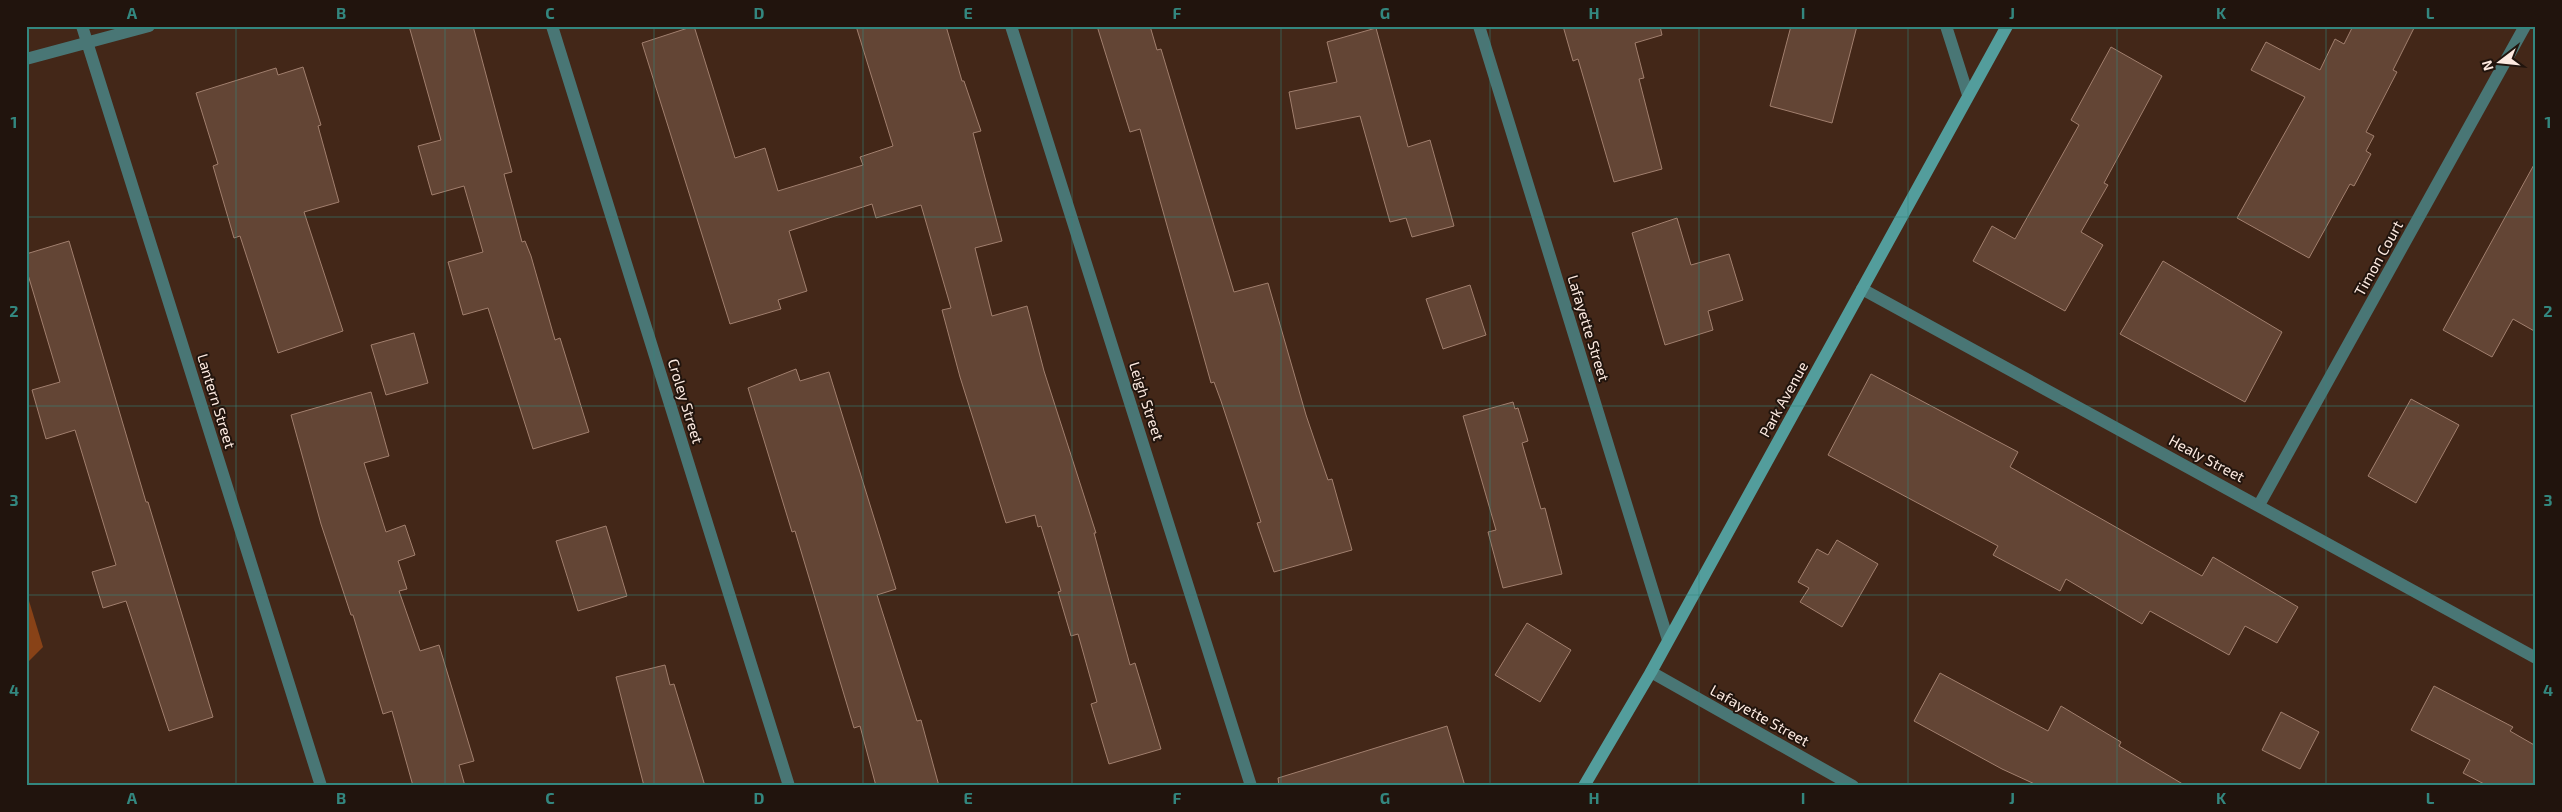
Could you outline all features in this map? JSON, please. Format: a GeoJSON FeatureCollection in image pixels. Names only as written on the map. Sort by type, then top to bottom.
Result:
{"type":"FeatureCollection","features":[{"type":"Feature","properties":{"kind":"main road","name":"Park Avenue"},"geometry":{"type":"LineString","coordinates":[[1584,786],[1651,672],[2007,26]]}},
{"type":"Feature","properties":{"kind":"street","name":"Lantern Street"},"geometry":{"type":"LineString","coordinates":[[82,26],[320,786]]}},
{"type":"Feature","properties":{"kind":"street"},"geometry":{"type":"LineString","coordinates":[[26,59],[149,26]]}},
{"type":"Feature","properties":{"kind":"street","name":"Croley Street"},"geometry":{"type":"LineString","coordinates":[[552,26],[789,786]]}},
{"type":"Feature","properties":{"kind":"street","name":"Leigh Street"},"geometry":{"type":"LineString","coordinates":[[1011,26],[1252,786]]}},
{"type":"Feature","properties":{"kind":"street","name":"Lafayette Street"},"geometry":{"type":"LineString","coordinates":[[1479,26],[1668,640]]}},
{"type":"Feature","properties":{"kind":"street"},"geometry":{"type":"LineString","coordinates":[[1946,26],[1968,95]]}},
{"type":"Feature","properties":{"kind":"street","name":"Timon Court"},"geometry":{"type":"LineString","coordinates":[[2259,505],[2525,26]]}},
{"type":"Feature","properties":{"kind":"street","name":"Healy Street"},"geometry":{"type":"LineString","coordinates":[[1862,289],[2536,658]]}},
{"type":"Feature","properties":{"kind":"street","name":"Lafayette Street"},"geometry":{"type":"LineString","coordinates":[[1651,672],[1853,786]]}},
{"type":"Feature","properties":{"kind":"shaded area"},"geometry":{"type":"Polygon","coordinates":[[[26,591],[43,647],[26,664],[26,591]]]}},
{"type":"Feature","properties":{"kind":"building"},"geometry":{"type":"Polygon","coordinates":[[[409,26],[473,26],[512,172],[504,174],[522,242],[525,241],[531,256],[555,340],[560,338],[589,432],[533,449],[488,308],[463,315],[448,262],[483,252],[464,186],[432,195],[418,146],[441,140],[409,26]]]}},
{"type":"Feature","properties":{"kind":"building"},"geometry":{"type":"Polygon","coordinates":[[[694,26],[735,158],[765,148],[778,191],[863,165],[860,157],[893,146],[856,26],[946,26],[962,81],[964,81],[981,131],[973,133],[1002,241],[975,248],[992,316],[1027,306],[1044,371],[1096,533],[1094,533],[1130,665],[1135,663],[1161,749],[1109,764],[1091,704],[1097,702],[1078,634],[1071,636],[1058,592],[1061,591],[1041,526],[1038,527],[1035,515],[1006,523],[960,377],[942,310],[951,308],[921,205],[876,218],[872,204],[789,231],[807,291],[778,300],[781,309],[730,324],[642,43],[694,26]]]}},
{"type":"Feature","properties":{"kind":"building"},"geometry":{"type":"Polygon","coordinates":[[[1097,26],[1150,26],[1157,50],[1161,49],[1234,292],[1268,283],[1306,415],[1328,480],[1332,479],[1352,550],[1274,572],[1257,523],[1261,522],[1221,401],[1214,382],[1211,383],[1140,129],[1130,132],[1097,26]]]}},
{"type":"Feature","properties":{"kind":"building"},"geometry":{"type":"Polygon","coordinates":[[[1563,26],[1660,26],[1662,35],[1635,43],[1644,78],[1639,79],[1662,169],[1614,182],[1578,59],[1573,61],[1563,26]]]}},
{"type":"Feature","properties":{"kind":"building"},"geometry":{"type":"Polygon","coordinates":[[[1791,26],[1857,26],[1832,123],[1770,106],[1791,26]]]}},
{"type":"Feature","properties":{"kind":"building"},"geometry":{"type":"Polygon","coordinates":[[[2353,26],[2415,26],[2393,70],[2397,72],[2366,132],[2374,136],[2366,151],[2371,154],[2354,186],[2350,184],[2309,258],[2237,218],[2305,97],[2251,70],[2266,42],[2320,70],[2335,39],[2344,44],[2353,26]]]}},
{"type":"Feature","properties":{"kind":"building"},"geometry":{"type":"Polygon","coordinates":[[[1376,28],[1408,147],[1430,140],[1454,226],[1412,237],[1406,218],[1390,222],[1360,116],[1296,129],[1289,92],[1337,82],[1327,42],[1376,28]]]}},
{"type":"Feature","properties":{"kind":"building"},"geometry":{"type":"Polygon","coordinates":[[[2111,47],[2162,76],[2104,183],[2108,185],[2081,232],[2103,245],[2065,311],[1973,261],[1992,226],[2015,239],[2079,125],[2071,120],[2111,47]]]}},
{"type":"Feature","properties":{"kind":"building"},"geometry":{"type":"Polygon","coordinates":[[[303,67],[321,125],[318,126],[339,202],[304,212],[343,331],[278,353],[240,236],[234,238],[213,166],[218,164],[196,93],[276,68],[278,75],[303,67]]]}},
{"type":"Feature","properties":{"kind":"building"},"geometry":{"type":"Polygon","coordinates":[[[2536,161],[2536,332],[2513,319],[2492,357],[2443,330],[2536,161]]]}},
{"type":"Feature","properties":{"kind":"building"},"geometry":{"type":"Polygon","coordinates":[[[1677,218],[1691,265],[1729,254],[1743,300],[1708,311],[1713,330],[1665,345],[1632,233],[1677,218]]]}},
{"type":"Feature","properties":{"kind":"building"},"geometry":{"type":"Polygon","coordinates":[[[69,241],[146,502],[148,502],[213,717],[169,731],[126,601],[103,608],[92,572],[116,565],[75,430],[46,439],[32,390],[60,382],[26,268],[26,254],[69,241]]]}},
{"type":"Feature","properties":{"kind":"building"},"geometry":{"type":"Polygon","coordinates":[[[2163,261],[2282,332],[2245,402],[2120,334],[2163,261]]]}},
{"type":"Feature","properties":{"kind":"building"},"geometry":{"type":"Polygon","coordinates":[[[1470,285],[1486,335],[1443,349],[1426,299],[1470,285]]]}},
{"type":"Feature","properties":{"kind":"building"},"geometry":{"type":"Polygon","coordinates":[[[414,333],[428,383],[386,395],[371,345],[414,333]]]}},
{"type":"Feature","properties":{"kind":"building"},"geometry":{"type":"Polygon","coordinates":[[[796,369],[800,381],[829,372],[896,589],[877,595],[917,721],[921,720],[939,786],[876,786],[860,726],[854,728],[795,531],[792,532],[748,388],[796,369]]]}},
{"type":"Feature","properties":{"kind":"building"},"geometry":{"type":"Polygon","coordinates":[[[1871,374],[2018,452],[2010,467],[2202,576],[2213,557],[2298,607],[2277,643],[2245,626],[2229,655],[2150,611],[2142,624],[2066,579],[2060,591],[1993,555],[1998,546],[1828,455],[1871,374]]]}},
{"type":"Feature","properties":{"kind":"building"},"geometry":{"type":"Polygon","coordinates":[[[371,392],[389,456],[364,463],[386,532],[405,525],[415,555],[398,561],[407,589],[399,591],[420,651],[439,645],[474,761],[459,765],[465,786],[413,786],[392,711],[383,714],[353,615],[351,615],[321,524],[291,415],[371,392]]]}},
{"type":"Feature","properties":{"kind":"building"},"geometry":{"type":"Polygon","coordinates":[[[2411,399],[2459,425],[2416,503],[2368,476],[2411,399]]]}},
{"type":"Feature","properties":{"kind":"building"},"geometry":{"type":"Polygon","coordinates":[[[1513,402],[1515,409],[1518,408],[1528,441],[1522,443],[1541,509],[1545,508],[1562,574],[1503,588],[1488,532],[1496,530],[1463,416],[1513,402]]]}},
{"type":"Feature","properties":{"kind":"building"},"geometry":{"type":"Polygon","coordinates":[[[606,526],[627,596],[578,611],[556,541],[606,526]]]}},
{"type":"Feature","properties":{"kind":"building"},"geometry":{"type":"Polygon","coordinates":[[[1837,540],[1878,564],[1842,627],[1800,602],[1809,588],[1798,582],[1817,549],[1828,555],[1837,540]]]}},
{"type":"Feature","properties":{"kind":"building"},"geometry":{"type":"Polygon","coordinates":[[[1527,623],[1571,650],[1540,702],[1495,675],[1527,623]]]}},
{"type":"Feature","properties":{"kind":"building"},"geometry":{"type":"Polygon","coordinates":[[[665,665],[670,685],[674,684],[705,786],[644,786],[616,677],[665,665]]]}},
{"type":"Feature","properties":{"kind":"building"},"geometry":{"type":"Polygon","coordinates":[[[1940,673],[2048,731],[2061,706],[2121,742],[2119,746],[2186,786],[2039,786],[2002,769],[1914,721],[1940,673]]]}},
{"type":"Feature","properties":{"kind":"building"},"geometry":{"type":"Polygon","coordinates":[[[2434,686],[2513,727],[2510,731],[2536,746],[2536,786],[2488,786],[2463,773],[2470,760],[2411,730],[2434,686]]]}},
{"type":"Feature","properties":{"kind":"building"},"geometry":{"type":"Polygon","coordinates":[[[2281,712],[2319,732],[2300,769],[2262,750],[2281,712]]]}},
{"type":"Feature","properties":{"kind":"building"},"geometry":{"type":"Polygon","coordinates":[[[1447,726],[1465,786],[1279,786],[1278,778],[1447,726]]]}}]}
